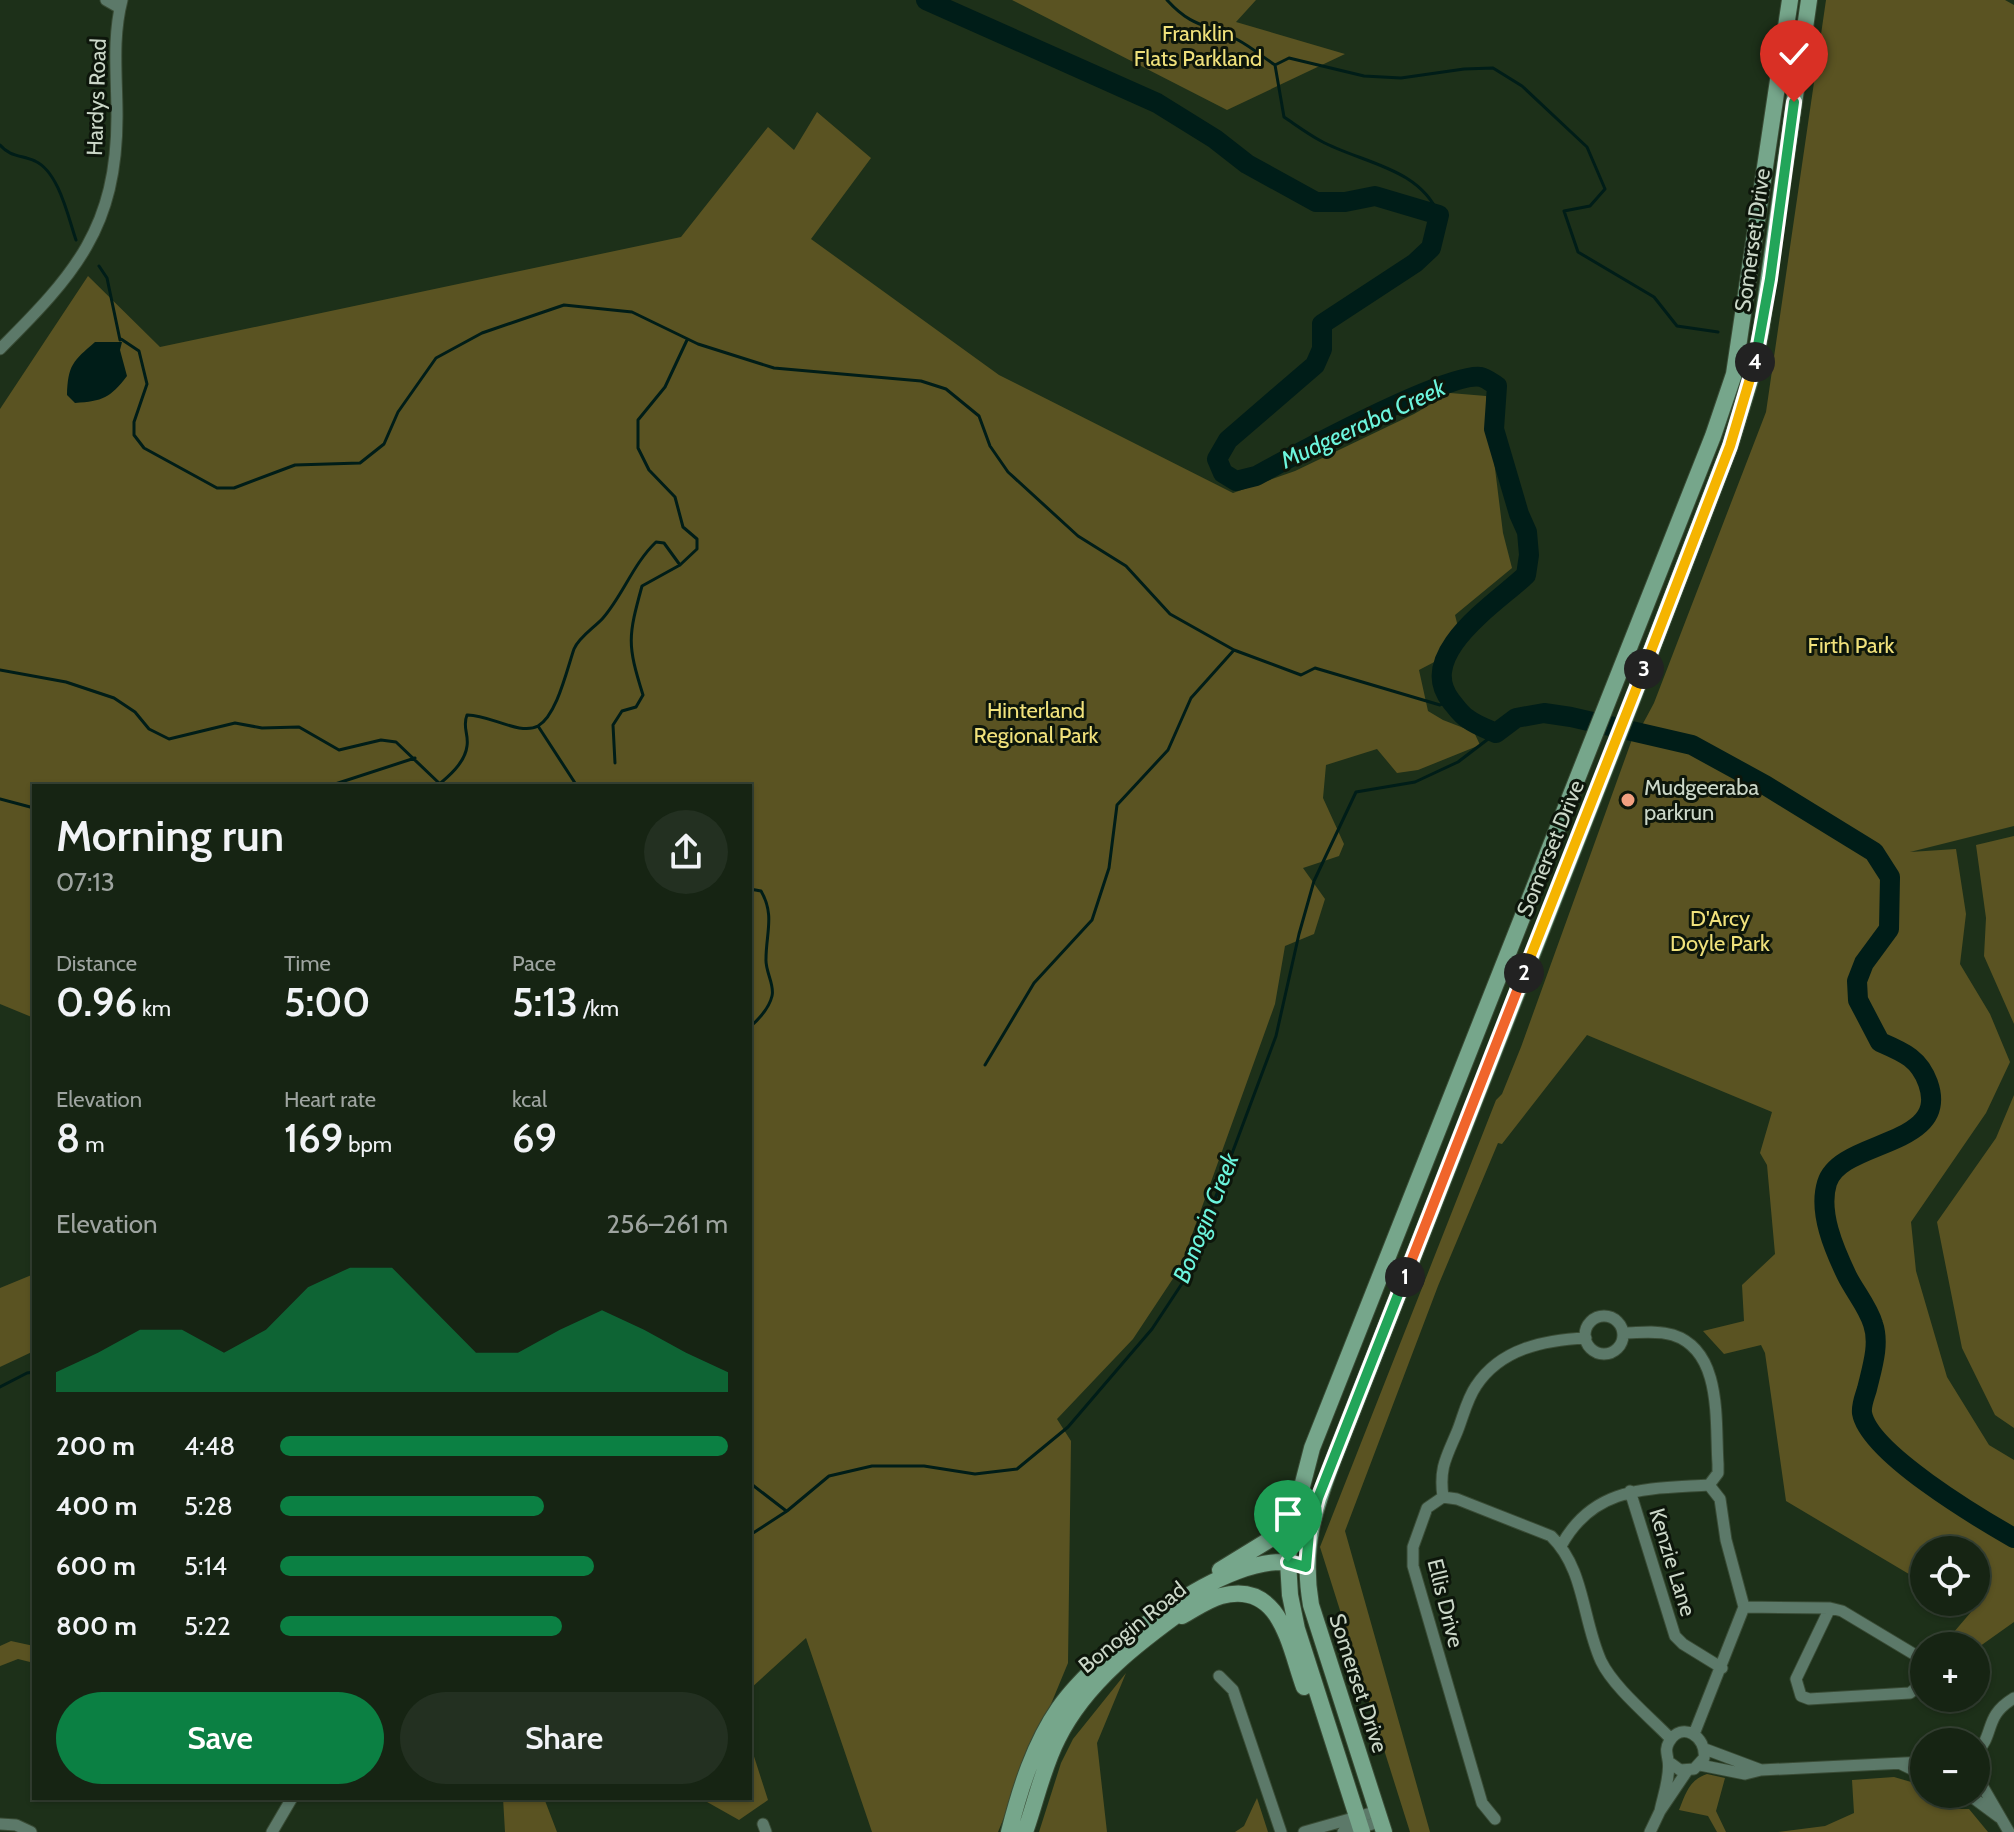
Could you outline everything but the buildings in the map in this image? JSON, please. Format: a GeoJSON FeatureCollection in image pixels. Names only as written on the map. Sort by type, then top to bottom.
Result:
{"type":"FeatureCollection","features":[{"type":"Feature","properties":{"kind":"main road","name":"Somerset Drive"},"geometry":{"type":"LineString","coordinates":[[1360,1825],[1297,1629],[1288,1567],[1293,1517],[1312,1448],[1713,436],[1734,374],[1790,0]]}},
{"type":"Feature","properties":{"kind":"main road","name":"Somerset Drive"},"geometry":{"type":"LineString","coordinates":[[1381,1822],[1311,1605],[1306,1567],[1309,1533],[1318,1498],[1730,446],[1752,374],[1770,279],[1809,0]]}},
{"type":"Feature","properties":{"kind":"main road"},"geometry":{"type":"LineString","coordinates":[[1454,1091],[1475,1099]]}},
{"type":"Feature","properties":{"kind":"main road"},"geometry":{"type":"LineString","coordinates":[[1165,1618],[1182,1595],[1277,1535],[1293,1517]]}},
{"type":"Feature","properties":{"kind":"main road","name":"Bonogin Road"},"geometry":{"type":"LineString","coordinates":[[1011,1826],[1033,1756],[1058,1709],[1096,1664],[1231,1574],[1250,1567],[1306,1567]]}},
{"type":"Feature","properties":{"kind":"main road"},"geometry":{"type":"LineString","coordinates":[[1165,1618],[1223,1596],[1240,1594],[1261,1599],[1280,1620],[1307,1696],[1323,1715]]}},
{"type":"Feature","properties":{"kind":"main road","name":"Bonogin Road"},"geometry":{"type":"LineString","coordinates":[[1025,1832],[1057,1738],[1093,1685],[1165,1618]]}},
{"type":"Feature","properties":{"kind":"main road"},"geometry":{"type":"LineString","coordinates":[[1011,1826],[1023,1817],[1037,1773],[1057,1738]]}},
{"type":"Feature","properties":{"kind":"street"},"geometry":{"type":"LineString","coordinates":[[106,0],[121,4]]}},
{"type":"Feature","properties":{"kind":"street","name":"Hardys Road"},"geometry":{"type":"LineString","coordinates":[[0,349],[52,296],[75,267],[97,231],[109,198],[116,156],[115,59],[121,4]]}},
{"type":"Feature","properties":{"kind":"street"},"geometry":{"type":"LineString","coordinates":[[1604,1316],[1619,1323],[1623,1333],[1619,1346],[1609,1353],[1596,1352],[1586,1338],[1593,1320],[1604,1316]]}},
{"type":"Feature","properties":{"kind":"street"},"geometry":{"type":"LineString","coordinates":[[1561,1546],[1571,1526],[1603,1500],[1630,1491],[1709,1485],[1718,1473],[1712,1381],[1704,1359],[1692,1346],[1671,1334],[1623,1333]]}},
{"type":"Feature","properties":{"kind":"street"},"geometry":{"type":"LineString","coordinates":[[1586,1338],[1549,1340],[1527,1346],[1512,1354],[1482,1379],[1472,1394],[1440,1475],[1443,1497],[1457,1499],[1551,1536],[1561,1546],[1572,1562],[1601,1661],[1615,1681],[1671,1739]]}},
{"type":"Feature","properties":{"kind":"street"},"geometry":{"type":"LineString","coordinates":[[1694,1734],[1744,1607],[1726,1540],[1720,1499],[1709,1485]]}},
{"type":"Feature","properties":{"kind":"street","name":"Kenzie Lane"},"geometry":{"type":"LineString","coordinates":[[1630,1491],[1675,1636],[1722,1668]]}},
{"type":"Feature","properties":{"kind":"street","name":"Ellis Drive"},"geometry":{"type":"LineString","coordinates":[[1443,1497],[1427,1508],[1413,1547],[1413,1566],[1482,1803],[1495,1819]]}},
{"type":"Feature","properties":{"kind":"street"},"geometry":{"type":"LineString","coordinates":[[1744,1607],[1830,1608],[1842,1611],[1910,1652]]}},
{"type":"Feature","properties":{"kind":"street"},"geometry":{"type":"LineString","coordinates":[[1830,1608],[1796,1679],[1801,1696],[1809,1699],[1910,1693]]}},
{"type":"Feature","properties":{"kind":"street"},"geometry":{"type":"LineString","coordinates":[[1219,1676],[1233,1690],[1281,1832]]}},
{"type":"Feature","properties":{"kind":"street"},"geometry":{"type":"LineString","coordinates":[[1990,1728],[1997,1709],[2014,1698]]}},
{"type":"Feature","properties":{"kind":"street"},"geometry":{"type":"LineString","coordinates":[[1660,1811],[1669,1762],[1666,1748],[1671,1739],[1681,1732],[1694,1734],[1705,1749],[1761,1770]]}},
{"type":"Feature","properties":{"kind":"street"},"geometry":{"type":"LineString","coordinates":[[1700,1765],[1705,1749]]}},
{"type":"Feature","properties":{"kind":"street"},"geometry":{"type":"LineString","coordinates":[[1669,1762],[1687,1771]]}},
{"type":"Feature","properties":{"kind":"street"},"geometry":{"type":"LineString","coordinates":[[1650,1832],[1687,1771],[1700,1765],[1745,1774],[1761,1770],[1910,1762]]}},
{"type":"Feature","properties":{"kind":"street"},"geometry":{"type":"LineString","coordinates":[[1896,1763],[1910,1769]]}},
{"type":"Feature","properties":{"kind":"street"},"geometry":{"type":"LineString","coordinates":[[1990,1799],[2009,1832]]}},
{"type":"Feature","properties":{"kind":"street"},"geometry":{"type":"LineString","coordinates":[[272,1832],[291,1800]]}},
{"type":"Feature","properties":{"kind":"street"},"geometry":{"type":"LineString","coordinates":[[1988,1808],[2003,1819]]}},
{"type":"Feature","properties":{"kind":"street"},"geometry":{"type":"LineString","coordinates":[[1304,1832],[1381,1822]]}},
{"type":"Feature","properties":{"kind":"street"},"geometry":{"type":"LineString","coordinates":[[0,1824],[16,1825],[31,1832]]}},
{"type":"Feature","properties":{"kind":"street"},"geometry":{"type":"LineString","coordinates":[[1343,1832],[1360,1825]]}},
{"type":"Feature","properties":{"kind":"green space","name":"Franklin Flats Parkland"},"geometry":{"type":"Polygon","coordinates":[[[1012,0],[1256,0],[1236,22],[1345,54],[1227,110],[1012,0]]]}},
{"type":"Feature","properties":{"kind":"green space"},"geometry":{"type":"Polygon","coordinates":[[[1826,0],[2005,0],[2014,5],[2014,826],[1910,852],[1956,849],[1966,914],[1960,964],[1990,1014],[2010,1062],[1986,1113],[1911,1222],[1916,1271],[1947,1377],[1989,1445],[2014,1460],[2014,1622],[1990,1639],[1990,1632],[1954,1632],[1968,1616],[1990,1616],[1990,1536],[1910,1536],[1910,1575],[1786,1501],[1765,1353],[1761,1345],[1724,1354],[1703,1331],[1744,1321],[1742,1285],[1775,1254],[1767,1165],[1760,1153],[1772,1112],[1587,1035],[1502,1144],[1498,1143],[1438,1286],[1345,1531],[1430,1832],[1410,1832],[1320,1547],[1496,1100],[1502,1094],[1521,1047],[1635,731],[1639,731],[1654,703],[1766,412],[1826,0]]]}},
{"type":"Feature","properties":{"kind":"green space","name":"Hinterland Regional Park"},"geometry":{"type":"Polygon","coordinates":[[[817,112],[871,158],[811,239],[999,375],[1233,493],[1295,471],[1414,414],[1450,393],[1486,396],[1503,533],[1512,568],[1455,615],[1463,647],[1419,670],[1428,711],[1474,732],[1480,745],[1418,770],[1397,773],[1377,749],[1326,765],[1323,798],[1344,844],[1339,856],[1303,868],[1325,899],[1314,934],[1285,946],[1275,1004],[1180,1268],[1133,1339],[1057,1419],[1071,1441],[1068,1663],[998,1832],[872,1832],[806,1638],[752,1687],[752,784],[32,784],[32,1017],[0,1004],[0,409],[88,276],[160,347],[681,237],[768,127],[794,150],[817,112]]]}},
{"type":"Feature","properties":{"kind":"green space"},"geometry":{"type":"Polygon","coordinates":[[[2014,836],[2014,1024],[1984,956],[1986,918],[1976,845],[2014,836]]]}},
{"type":"Feature","properties":{"kind":"green space"},"geometry":{"type":"Polygon","coordinates":[[[2014,1095],[2014,1428],[1995,1415],[1962,1348],[1937,1222],[1996,1138],[2014,1095]]]}},
{"type":"Feature","properties":{"kind":"green space"},"geometry":{"type":"Polygon","coordinates":[[[32,1275],[32,1352],[0,1367],[0,1288],[32,1275]]]}},
{"type":"Feature","properties":{"kind":"green space"},"geometry":{"type":"Polygon","coordinates":[[[11,1641],[32,1646],[32,1662],[18,1659],[0,1666],[0,1646],[11,1641]]]}},
{"type":"Feature","properties":{"kind":"green space"},"geometry":{"type":"Polygon","coordinates":[[[1126,1673],[1097,1743],[1107,1832],[1039,1832],[1061,1763],[1073,1739],[1126,1673]]]}},
{"type":"Feature","properties":{"kind":"green space"},"geometry":{"type":"Polygon","coordinates":[[[752,1750],[768,1800],[739,1820],[704,1800],[752,1800],[752,1750]]]}},
{"type":"Feature","properties":{"kind":"green space"},"geometry":{"type":"Polygon","coordinates":[[[1707,1774],[1725,1778],[1716,1811],[1726,1832],[1717,1832],[1708,1816],[1679,1810],[1692,1784],[1707,1774]]]}},
{"type":"Feature","properties":{"kind":"green space"},"geometry":{"type":"Polygon","coordinates":[[[1894,1777],[1910,1782],[1910,1808],[1969,1809],[1988,1832],[1778,1832],[1825,1826],[1854,1813],[1852,1780],[1894,1777]]]}},
{"type":"Feature","properties":{"kind":"green space"},"geometry":{"type":"Polygon","coordinates":[[[1257,1798],[1268,1832],[1235,1832],[1244,1826],[1257,1798]]]}},
{"type":"Feature","properties":{"kind":"green space"},"geometry":{"type":"Polygon","coordinates":[[[503,1800],[545,1800],[557,1832],[505,1832],[503,1800]]]}},
{"type":"Feature","properties":{"kind":"water"},"geometry":{"type":"Polygon","coordinates":[[[95,342],[122,342],[120,350],[127,376],[105,397],[75,403],[67,395],[70,370],[95,342]]]}},
{"type":"Feature","properties":{"kind":"waterway","name":"Mudgeeraba Creek"},"geometry":{"type":"LineString","coordinates":[[926,0],[1157,103],[1215,139],[1247,164],[1316,202],[1345,202],[1375,196],[1439,215],[1431,248],[1415,263],[1322,324],[1322,349],[1315,365],[1228,440],[1217,459],[1223,473],[1236,481],[1256,476],[1405,400],[1464,378],[1487,379],[1497,386],[1494,429],[1527,532],[1529,555],[1526,575],[1464,630],[1443,665],[1442,683],[1459,711],[1471,721],[1496,733],[1516,718],[1544,713],[1692,745],[1765,785],[1874,852],[1890,877],[1889,929],[1864,963],[1857,981],[1858,1000],[1880,1042],[1903,1053],[1920,1067],[1928,1083],[1931,1104],[1924,1120],[1910,1132],[1852,1158],[1836,1169],[1827,1183],[1824,1206],[1833,1242],[1875,1332],[1874,1356],[1862,1413],[1869,1429],[1904,1465],[1952,1500],[2014,1538]]}},
{"type":"Feature","properties":{"kind":"waterway"},"geometry":{"type":"LineString","coordinates":[[1167,0],[1185,16],[1238,40],[1275,65],[1284,117],[1337,149],[1403,176],[1418,186],[1439,215]]}},
{"type":"Feature","properties":{"kind":"waterway"},"geometry":{"type":"LineString","coordinates":[[1275,65],[1289,58],[1364,76],[1401,78],[1493,68],[1522,86],[1587,147],[1605,189],[1590,206],[1564,211],[1578,252],[1654,297],[1677,326],[1718,332]]}},
{"type":"Feature","properties":{"kind":"waterway"},"geometry":{"type":"LineString","coordinates":[[0,145],[12,154],[35,161],[50,175],[62,196],[76,240]]}},
{"type":"Feature","properties":{"kind":"waterway"},"geometry":{"type":"LineString","coordinates":[[99,266],[107,278],[120,340]]}},
{"type":"Feature","properties":{"kind":"waterway"},"geometry":{"type":"LineString","coordinates":[[121,339],[139,351],[147,384],[134,422],[134,435],[144,448],[217,488],[234,488],[295,465],[360,463],[384,444],[398,412],[436,358],[482,333],[564,305],[632,312],[698,344],[774,368],[921,381],[946,389],[979,416],[990,446],[1008,472],[1078,536],[1126,566],[1170,614],[1234,650],[1301,675],[1315,668],[1440,705],[1451,700]]}},
{"type":"Feature","properties":{"kind":"waterway"},"geometry":{"type":"LineString","coordinates":[[615,763],[613,725],[622,711],[636,707],[643,695],[631,640],[642,586],[680,565],[697,549],[697,539],[683,527],[675,497],[649,470],[638,448],[638,420],[665,387],[687,340]]}},
{"type":"Feature","properties":{"kind":"waterway"},"geometry":{"type":"LineString","coordinates":[[439,784],[455,769],[466,752],[467,715],[522,728],[538,726],[545,720],[556,702],[576,645],[610,609],[656,542],[664,543],[680,565]]}},
{"type":"Feature","properties":{"kind":"waterway"},"geometry":{"type":"LineString","coordinates":[[985,1065],[1034,983],[1092,920],[1109,868],[1117,805],[1168,750],[1191,698],[1234,650]]}},
{"type":"Feature","properties":{"kind":"waterway"},"geometry":{"type":"LineString","coordinates":[[0,670],[66,682],[114,698],[135,712],[149,729],[169,739],[235,723],[262,728],[299,727],[339,750],[381,740],[396,742],[439,783]]}},
{"type":"Feature","properties":{"kind":"waterway"},"geometry":{"type":"LineString","coordinates":[[538,726],[576,784]]}},
{"type":"Feature","properties":{"kind":"waterway","name":"Bonogin Creek"},"geometry":{"type":"LineString","coordinates":[[752,1534],[787,1511],[829,1476],[872,1466],[924,1466],[975,1474],[1017,1469],[1068,1427],[1152,1329],[1185,1279],[1276,1036],[1314,881],[1356,792],[1415,782],[1458,762],[1496,733]]}},
{"type":"Feature","properties":{"kind":"waterway"},"geometry":{"type":"LineString","coordinates":[[335,784],[415,758]]}},
{"type":"Feature","properties":{"kind":"waterway"},"geometry":{"type":"LineString","coordinates":[[0,799],[32,807]]}},
{"type":"Feature","properties":{"kind":"waterway"},"geometry":{"type":"LineString","coordinates":[[752,889],[761,891],[768,908],[766,964],[773,992],[766,1009],[752,1025]]}},
{"type":"Feature","properties":{"kind":"waterway","name":"Bonogin Creek"},"geometry":{"type":"LineString","coordinates":[[0,1387],[32,1372]]}},
{"type":"Feature","properties":{"kind":"waterway"},"geometry":{"type":"LineString","coordinates":[[752,1485],[785,1510]]}},
{"type":"Feature","properties":{"kind":"place","name":"Mudgeeraba parkrun"},"geometry":{"type":"Point","coordinates":[1628,800]}},
{"type":"Feature","properties":{"kind":"route"},"geometry":{"type":"LineString","coordinates":[[1288,1562],[1306,1567],[1309,1533],[1318,1498],[1730,446],[1752,374],[1761,331],[1794,102]]}},
{"type":"Feature","properties":{"kind":"park label","name":"Firth Park"},"geometry":{"type":"Point","coordinates":[1851,645]}},
{"type":"Feature","properties":{"kind":"park label","name":"D'Arcy Doyle Park"},"geometry":{"type":"Point","coordinates":[1720,930]}}]}
